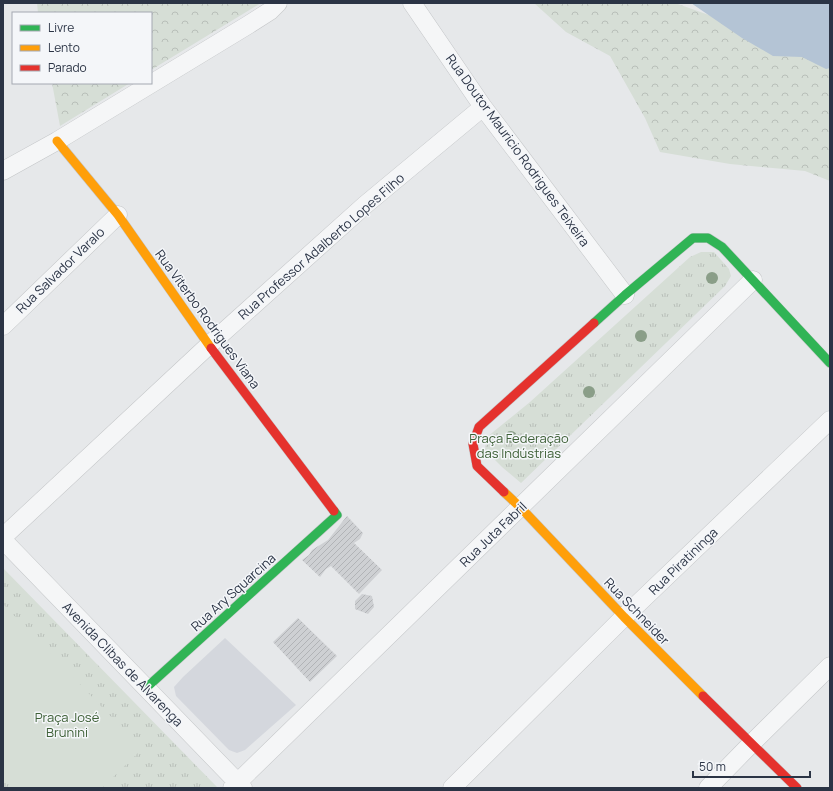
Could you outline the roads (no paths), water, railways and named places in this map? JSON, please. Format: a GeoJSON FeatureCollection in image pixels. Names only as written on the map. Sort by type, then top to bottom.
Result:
{"type":"FeatureCollection","features":[{"type":"Feature","properties":{"kind":"street"},"geometry":{"type":"LineString","coordinates":[[152,83],[270,11],[278,3]]}},
{"type":"Feature","properties":{"kind":"street","name":"Rua Doutor Mauricio Rodrigues Teixeira"},"geometry":{"type":"LineString","coordinates":[[412,3],[483,107],[625,295]]}},
{"type":"Feature","properties":{"kind":"street"},"geometry":{"type":"LineString","coordinates":[[3,171],[57,141],[151,84]]}},
{"type":"Feature","properties":{"kind":"street","name":"Rua Professor Adalberto Lopes Filho"},"geometry":{"type":"LineString","coordinates":[[3,536],[209,345],[365,205],[483,107]]}},
{"type":"Feature","properties":{"kind":"street","name":"Rua Viterbo Rodrigues Viana"},"geometry":{"type":"LineString","coordinates":[[57,141],[118,215],[209,345],[337,514]]}},
{"type":"Feature","properties":{"kind":"street","name":"Rua Salvador Varalo"},"geometry":{"type":"LineString","coordinates":[[3,326],[118,215]]}},
{"type":"Feature","properties":{"kind":"street"},"geometry":{"type":"LineString","coordinates":[[625,295],[693,238],[708,238],[722,247],[830,363]]}},
{"type":"Feature","properties":{"kind":"street","name":"Rua Juta Fabril"},"geometry":{"type":"LineString","coordinates":[[237,786],[753,280]]}},
{"type":"Feature","properties":{"kind":"street","name":"Rua Schneider"},"geometry":{"type":"LineString","coordinates":[[625,295],[480,427],[473,444],[477,466],[751,744],[797,788]]}},
{"type":"Feature","properties":{"kind":"street","name":"Rua Piratininga"},"geometry":{"type":"LineString","coordinates":[[452,788],[624,616],[830,420]]}},
{"type":"Feature","properties":{"kind":"street","name":"Rua Ary Squarcina"},"geometry":{"type":"LineString","coordinates":[[146,688],[337,514]]}},
{"type":"Feature","properties":{"kind":"street","name":"Avenida Clibas de Alvarenga"},"geometry":{"type":"LineString","coordinates":[[3,540],[146,688],[237,786]]}},
{"type":"Feature","properties":{"kind":"street"},"geometry":{"type":"LineString","coordinates":[[708,788],[830,666]]}},
{"type":"Feature","properties":{"kind":"water"},"geometry":{"type":"Polygon","coordinates":[[[691,3],[830,3],[830,68],[826,69],[802,57],[773,56],[742,38],[691,3]]]}},
{"type":"Feature","properties":{"kind":"park label","name":"Praça Federação das Indústrias"},"geometry":{"type":"Point","coordinates":[519,446]}},
{"type":"Feature","properties":{"kind":"park label","name":"Praça José Brunini"},"geometry":{"type":"Point","coordinates":[67,724]}}]}
